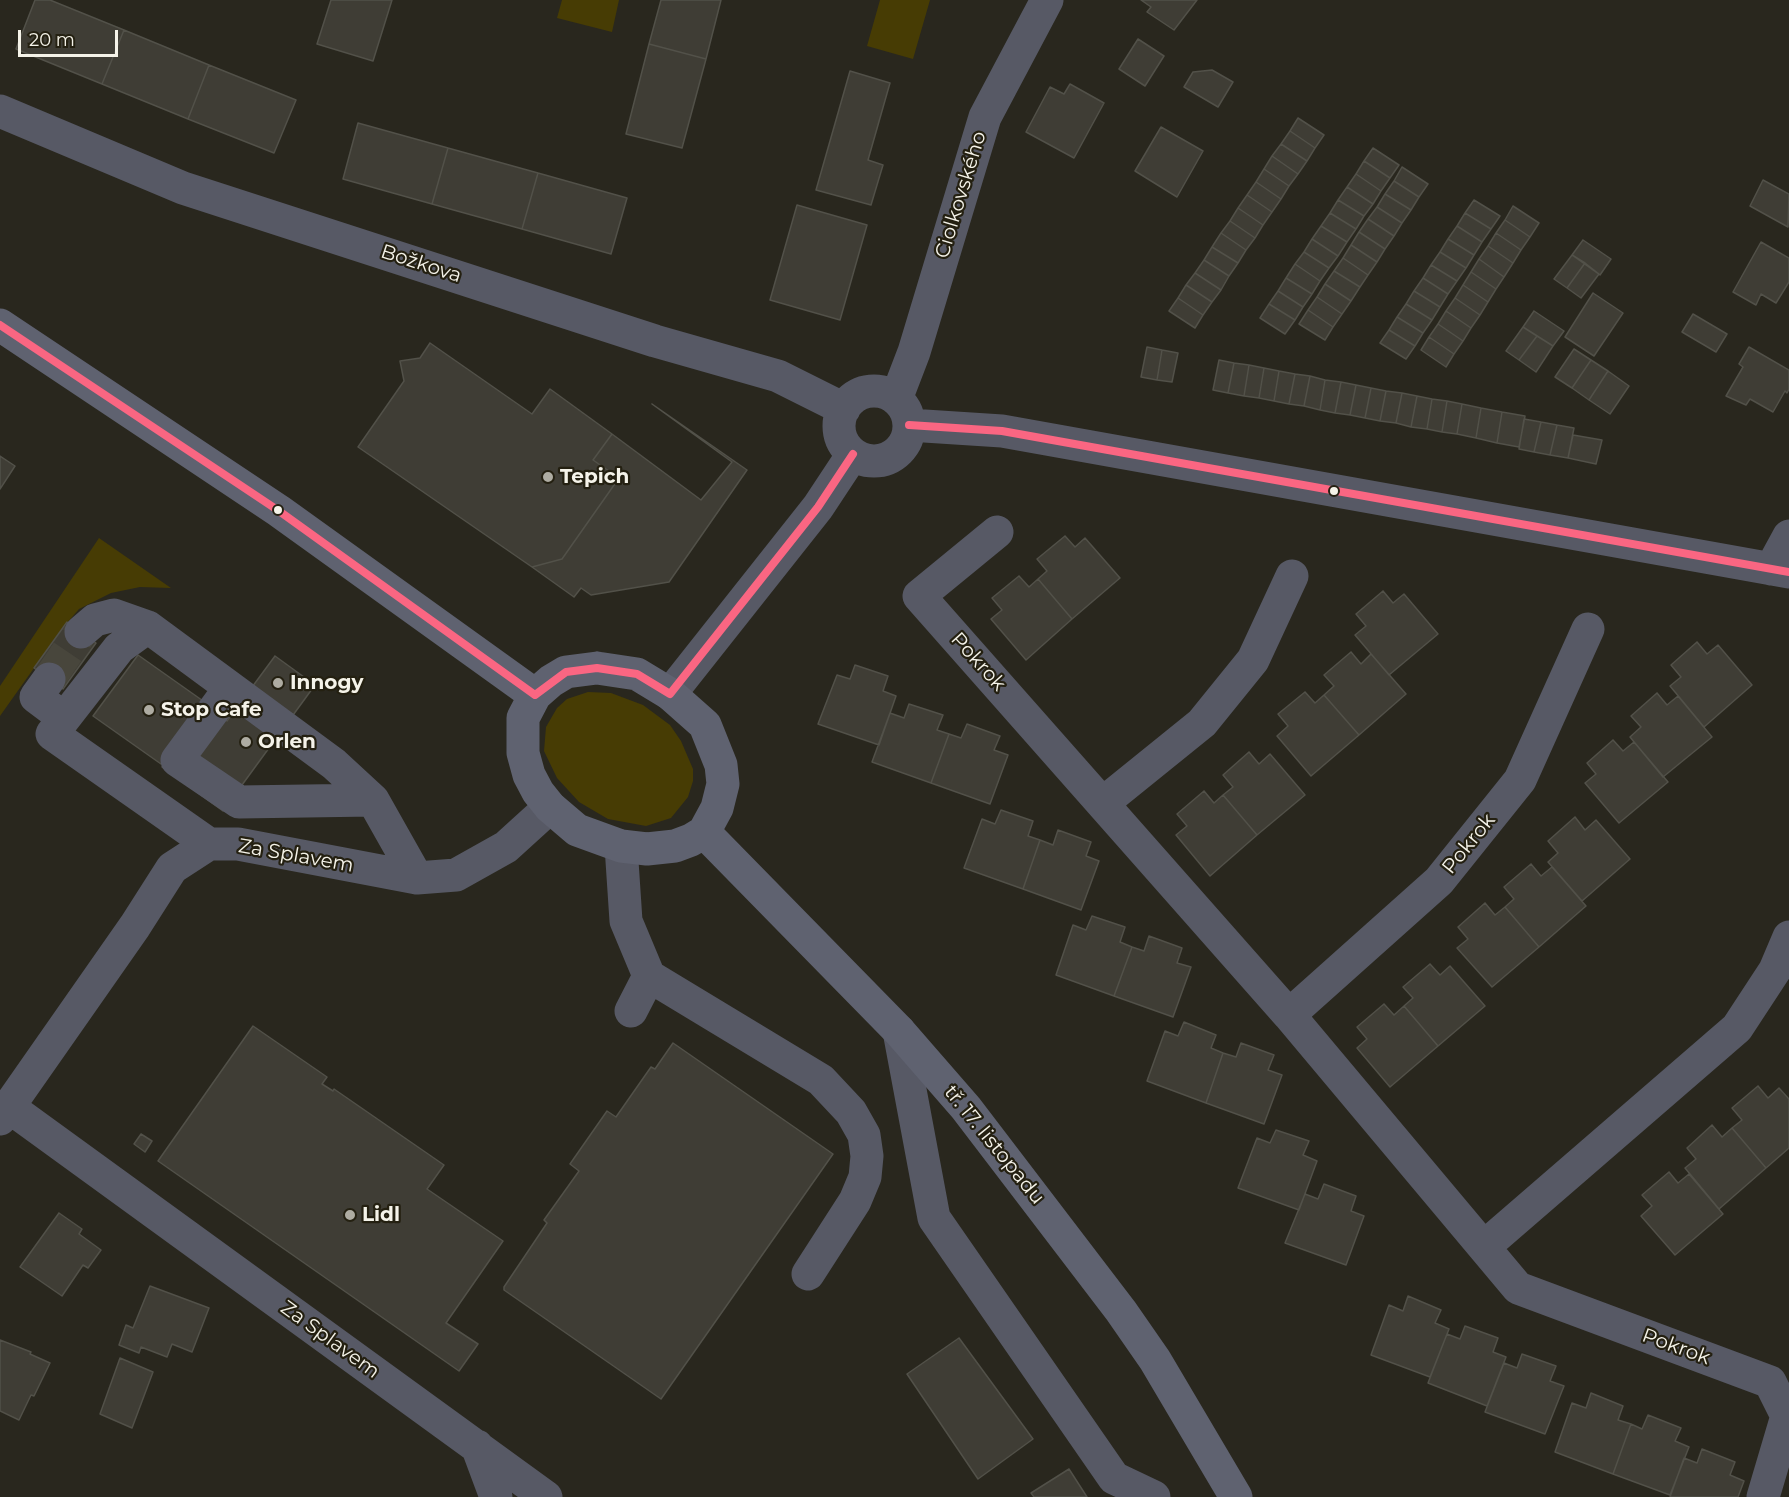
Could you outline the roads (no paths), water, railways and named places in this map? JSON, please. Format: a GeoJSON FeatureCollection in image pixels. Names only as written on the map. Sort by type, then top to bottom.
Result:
{"type":"FeatureCollection","features":[{"type":"Feature","properties":{"kind":"main road"},"geometry":{"type":"LineString","coordinates":[[0,325],[289,518],[535,695]]}},
{"type":"Feature","properties":{"kind":"main road"},"geometry":{"type":"LineString","coordinates":[[597,668],[637,674],[670,694],[705,725],[721,765],[723,784],[717,808],[704,832],[675,846],[647,849],[621,846],[577,830],[550,807],[529,775],[523,753],[523,718],[535,695],[566,672],[597,668]]}},
{"type":"Feature","properties":{"kind":"main road","name":"tř. 17. listopadu"},"geometry":{"type":"LineString","coordinates":[[704,832],[899,1031],[966,1108],[1121,1311],[1155,1360],[1236,1497]]}},
{"type":"Feature","properties":{"kind":"street","name":"Ciolkovského"},"geometry":{"type":"LineString","coordinates":[[903,412],[914,352],[985,117],[1047,0]]}},
{"type":"Feature","properties":{"kind":"street","name":"Božkova"},"geometry":{"type":"LineString","coordinates":[[0,111],[183,188],[655,341],[778,376],[844,409]]}},
{"type":"Feature","properties":{"kind":"street"},"geometry":{"type":"LineString","coordinates":[[868,392],[887,394],[903,412],[908,436],[895,454],[874,462],[853,454],[846,447],[839,428],[844,409],[858,395],[868,392]]}},
{"type":"Feature","properties":{"kind":"street"},"geometry":{"type":"LineString","coordinates":[[903,412],[1780,570],[1789,536]]}},
{"type":"Feature","properties":{"kind":"street"},"geometry":{"type":"LineString","coordinates":[[670,694],[818,507],[853,454]]}},
{"type":"Feature","properties":{"kind":"street","name":"Pokrok"},"geometry":{"type":"LineString","coordinates":[[997,532],[919,596],[1289,1015],[1518,1288],[1770,1382],[1787,1416],[1763,1497]]}},
{"type":"Feature","properties":{"kind":"street"},"geometry":{"type":"LineString","coordinates":[[1103,803],[1202,723],[1253,660],[1292,576]]}},
{"type":"Feature","properties":{"kind":"street"},"geometry":{"type":"LineString","coordinates":[[81,632],[95,620],[114,615],[148,627],[334,764],[374,800],[417,878]]}},
{"type":"Feature","properties":{"kind":"street"},"geometry":{"type":"LineString","coordinates":[[148,627],[118,648],[52,734],[209,844]]}},
{"type":"Feature","properties":{"kind":"street","name":"Pokrok"},"geometry":{"type":"LineString","coordinates":[[1289,1015],[1439,881],[1520,780],[1588,629]]}},
{"type":"Feature","properties":{"kind":"street"},"geometry":{"type":"LineString","coordinates":[[49,679],[36,697],[64,718]]}},
{"type":"Feature","properties":{"kind":"street"},"geometry":{"type":"LineString","coordinates":[[230,688],[177,760],[239,802],[374,800]]}},
{"type":"Feature","properties":{"kind":"street","name":"Za Splavem"},"geometry":{"type":"LineString","coordinates":[[546,1497],[4,1113],[172,868],[209,844],[238,844],[417,878],[456,875],[506,847],[550,807]]}},
{"type":"Feature","properties":{"kind":"street"},"geometry":{"type":"LineString","coordinates":[[621,846],[626,921],[649,976],[821,1080],[851,1112],[864,1135],[867,1156],[864,1177],[855,1201],[808,1274]]}},
{"type":"Feature","properties":{"kind":"street"},"geometry":{"type":"LineString","coordinates":[[1485,1246],[1737,1028],[1775,970],[1789,937]]}},
{"type":"Feature","properties":{"kind":"street"},"geometry":{"type":"LineString","coordinates":[[631,1011],[649,976]]}},
{"type":"Feature","properties":{"kind":"street"},"geometry":{"type":"LineString","coordinates":[[899,1031],[934,1218],[1114,1478],[1154,1497]]}},
{"type":"Feature","properties":{"kind":"street"},"geometry":{"type":"LineString","coordinates":[[477,1446],[496,1497]]}},
{"type":"Feature","properties":{"kind":"tunnel"},"geometry":{"type":"LineString","coordinates":[[49,679],[81,632]]}},
{"type":"Feature","properties":{"kind":"place","name":"Tepich"},"geometry":{"type":"Point","coordinates":[548,477]}},
{"type":"Feature","properties":{"kind":"place","name":"Innogy"},"geometry":{"type":"Point","coordinates":[278,683]}},
{"type":"Feature","properties":{"kind":"place","name":"Stop Cafe"},"geometry":{"type":"Point","coordinates":[149,710]}},
{"type":"Feature","properties":{"kind":"place","name":"Orlen"},"geometry":{"type":"Point","coordinates":[246,742]}},
{"type":"Feature","properties":{"kind":"place","name":"Lidl"},"geometry":{"type":"Point","coordinates":[350,1215]}}]}
